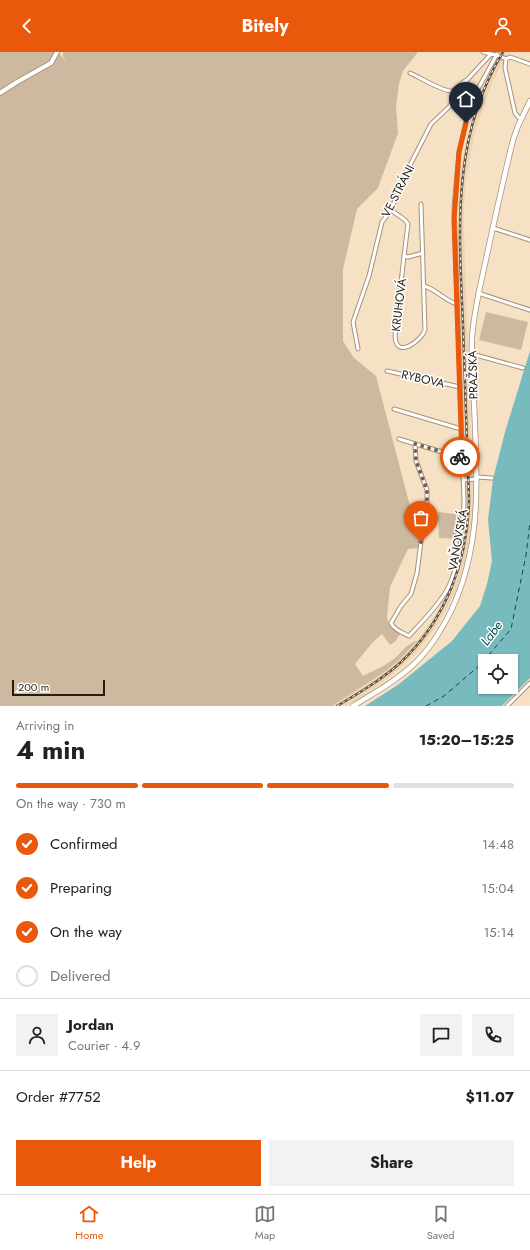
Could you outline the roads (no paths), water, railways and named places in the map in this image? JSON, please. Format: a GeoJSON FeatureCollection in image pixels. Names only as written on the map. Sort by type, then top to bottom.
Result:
{"type":"FeatureCollection","features":[{"type":"Feature","properties":{"kind":"main road","name":"PRAŽSKÁ"},"geometry":{"type":"LineString","coordinates":[[353,706],[398,678],[415,664],[430,648],[448,618],[458,595],[465,572],[475,522],[477,478],[472,354],[478,293],[513,140],[530,101]]}},
{"type":"Feature","properties":{"kind":"street"},"geometry":{"type":"LineString","coordinates":[[0,94],[17,82],[50,63],[57,52]]}},
{"type":"Feature","properties":{"kind":"street"},"geometry":{"type":"LineString","coordinates":[[483,52],[497,54],[506,59],[510,57],[530,64]]}},
{"type":"Feature","properties":{"kind":"street","name":"VE STRÁNI"},"geometry":{"type":"LineString","coordinates":[[358,349],[353,322],[369,276],[382,222],[392,210],[406,173],[431,124],[449,107],[467,80],[491,54]]}},
{"type":"Feature","properties":{"kind":"street","name":"VAŇOVSKÁ"},"geometry":{"type":"LineString","coordinates":[[415,444],[416,461],[427,490],[427,504],[417,573],[411,594],[401,606],[391,623],[392,626],[409,636],[448,589],[459,549],[464,518],[454,220],[459,152],[472,101],[497,54]]}},
{"type":"Feature","properties":{"kind":"street"},"geometry":{"type":"LineString","coordinates":[[506,59],[505,68],[515,113],[521,120]]}},
{"type":"Feature","properties":{"kind":"street"},"geometry":{"type":"LineString","coordinates":[[410,73],[450,91],[455,89],[464,80],[467,80]]}},
{"type":"Feature","properties":{"kind":"street","name":"KRUHOVÁ"},"geometry":{"type":"LineString","coordinates":[[392,210],[408,224],[395,336],[397,344],[403,348],[409,346],[425,332],[421,204]]}},
{"type":"Feature","properties":{"kind":"street"},"geometry":{"type":"LineString","coordinates":[[493,228],[530,240]]}},
{"type":"Feature","properties":{"kind":"street"},"geometry":{"type":"LineString","coordinates":[[404,256],[423,253]]}},
{"type":"Feature","properties":{"kind":"street","name":"KRUHOVÁ"},"geometry":{"type":"LineString","coordinates":[[424,286],[429,287],[450,302],[457,304]]}},
{"type":"Feature","properties":{"kind":"street"},"geometry":{"type":"LineString","coordinates":[[478,293],[530,310]]}},
{"type":"Feature","properties":{"kind":"street"},"geometry":{"type":"LineString","coordinates":[[472,354],[523,368]]}},
{"type":"Feature","properties":{"kind":"street","name":"RYBOVA"},"geometry":{"type":"LineString","coordinates":[[387,371],[460,387]]}},
{"type":"Feature","properties":{"kind":"street"},"geometry":{"type":"LineString","coordinates":[[394,409],[461,429]]}},
{"type":"Feature","properties":{"kind":"street"},"geometry":{"type":"LineString","coordinates":[[399,439],[462,458]]}},
{"type":"Feature","properties":{"kind":"street"},"geometry":{"type":"LineString","coordinates":[[463,480],[492,478]]}},
{"type":"Feature","properties":{"kind":"street"},"geometry":{"type":"LineString","coordinates":[[507,706],[530,683]]}},
{"type":"Feature","properties":{"kind":"water","name":"Labe"},"geometry":{"type":"Polygon","coordinates":[[[530,351],[530,678],[518,690],[518,654],[478,654],[478,694],[514,694],[502,706],[365,706],[399,684],[452,641],[480,606],[492,561],[488,520],[493,479],[505,432],[530,351]]]}},
{"type":"Feature","properties":{"kind":"railway"},"geometry":{"type":"LineString","coordinates":[[337,706],[385,675],[400,663],[416,646],[430,628],[442,608],[459,566],[468,522],[469,499],[460,255],[462,185],[466,151],[474,117],[486,84],[503,52]]}}]}
